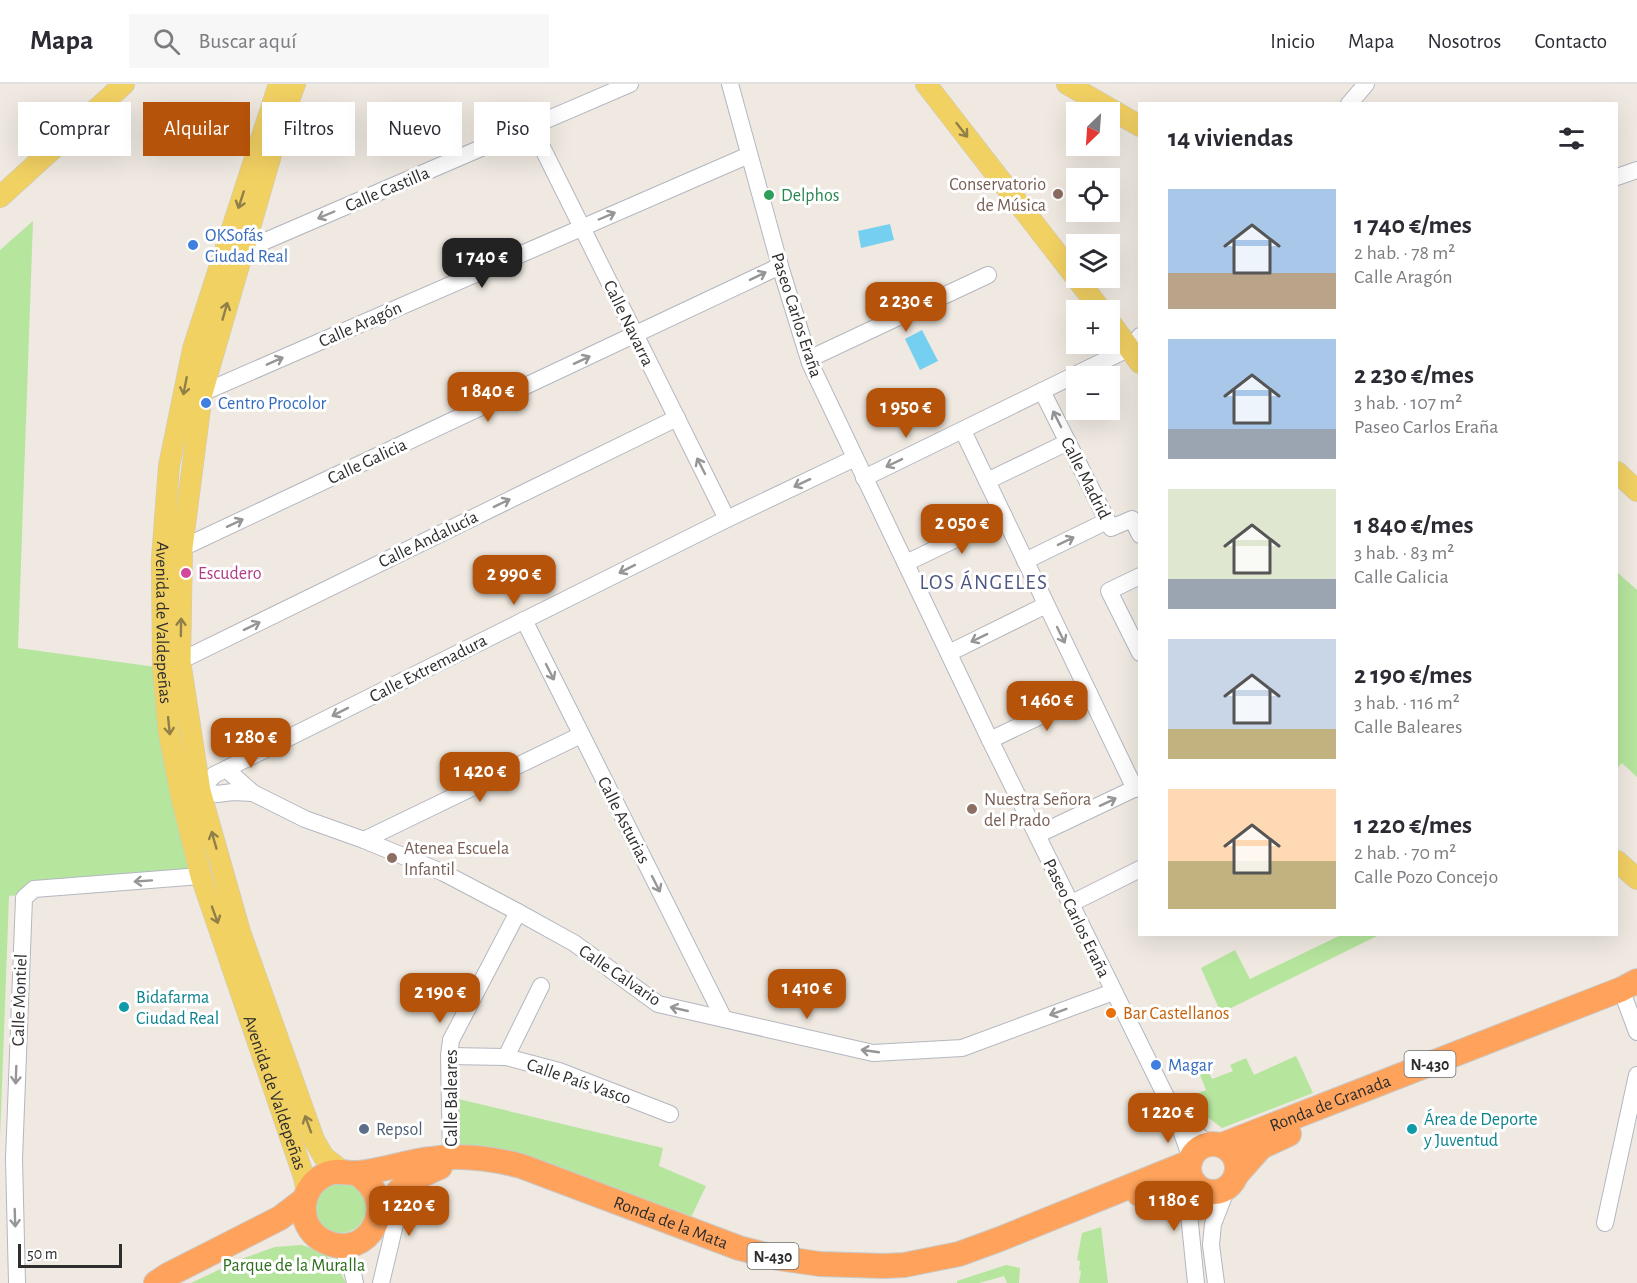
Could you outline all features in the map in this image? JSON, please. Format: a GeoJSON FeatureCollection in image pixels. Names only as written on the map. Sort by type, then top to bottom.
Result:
{"type":"FeatureCollection","features":[{"type":"Feature","properties":{"kind":"highway","name":"Ronda de Granada"},"geometry":{"type":"LineString","coordinates":[[1200,1162],[1622,989],[1633,990]]}},
{"type":"Feature","properties":{"kind":"highway","name":"Ronda de Granada"},"geometry":{"type":"LineString","coordinates":[[1232,1181],[1261,1147],[1308,1125],[1633,990]]}},
{"type":"Feature","properties":{"kind":"highway","name":"Ronda de la Mata"},"geometry":{"type":"LineString","coordinates":[[349,1172],[451,1157],[470,1156],[497,1160],[521,1166],[739,1248],[778,1258],[856,1266],[904,1265],[959,1254],[1200,1162]]}},
{"type":"Feature","properties":{"kind":"highway"},"geometry":{"type":"LineString","coordinates":[[1200,1162],[1235,1157],[1237,1165],[1232,1181]]}},
{"type":"Feature","properties":{"kind":"highway","name":"Ronda de la Mata"},"geometry":{"type":"LineString","coordinates":[[377,1219],[407,1182],[437,1167],[494,1168],[537,1182],[681,1238],[777,1270],[836,1279],[899,1278],[964,1266],[1056,1230],[1148,1190],[1178,1186],[1200,1162]]}},
{"type":"Feature","properties":{"kind":"highway","name":"N-430"},"geometry":{"type":"LineString","coordinates":[[1200,1162],[1201,1189],[1210,1192],[1219,1191],[1232,1181]]}},
{"type":"Feature","properties":{"kind":"highway","name":"N-430"},"geometry":{"type":"LineString","coordinates":[[156,1283],[280,1218],[306,1196],[313,1183],[321,1176],[331,1172],[349,1172]]}},
{"type":"Feature","properties":{"kind":"highway"},"geometry":{"type":"LineString","coordinates":[[349,1172],[366,1180],[374,1189],[378,1201],[377,1219]]}},
{"type":"Feature","properties":{"kind":"highway"},"geometry":{"type":"LineString","coordinates":[[306,1196],[305,1218],[314,1234]]}},
{"type":"Feature","properties":{"kind":"highway","name":"N-430"},"geometry":{"type":"LineString","coordinates":[[336,1245],[359,1242],[368,1235],[377,1219]]}},
{"type":"Feature","properties":{"kind":"highway"},"geometry":{"type":"LineString","coordinates":[[177,1283],[284,1232],[298,1231],[314,1234],[328,1244],[336,1245]]}},
{"type":"Feature","properties":{"kind":"main road"},"geometry":{"type":"LineString","coordinates":[[0,180],[105,84]]}},
{"type":"Feature","properties":{"kind":"main road"},"geometry":{"type":"LineString","coordinates":[[0,197],[124,84]]}},
{"type":"Feature","properties":{"kind":"main road","name":"Avenida de Valdepeñas"},"geometry":{"type":"LineString","coordinates":[[279,84],[193,349],[169,466],[162,559],[163,668],[169,733],[314,1140],[324,1157],[349,1172]]}},
{"type":"Feature","properties":{"kind":"main road","name":"Avenida de Valdepeñas"},"geometry":{"type":"LineString","coordinates":[[295,84],[279,127],[202,393],[182,548],[180,660],[190,793],[201,876],[304,1177],[306,1196]]}},
{"type":"Feature","properties":{"kind":"main road"},"geometry":{"type":"LineString","coordinates":[[926,84],[1093,300]]}},
{"type":"Feature","properties":{"kind":"main road"},"geometry":{"type":"LineString","coordinates":[[1066,84],[1138,125]]}},
{"type":"Feature","properties":{"kind":"main road"},"geometry":{"type":"LineString","coordinates":[[1120,332],[1137,349]]}},
{"type":"Feature","properties":{"kind":"main road"},"geometry":{"type":"LineString","coordinates":[[1618,473],[1637,491]]}},
{"type":"Feature","properties":{"kind":"main road"},"geometry":{"type":"LineString","coordinates":[[1618,862],[1637,879]]}},
{"type":"Feature","properties":{"kind":"street","name":"Calle Castilla"},"geometry":{"type":"LineString","coordinates":[[550,119],[630,84]]}},
{"type":"Feature","properties":{"kind":"street","name":"Paseo Carlos Eraña"},"geometry":{"type":"LineString","coordinates":[[730,84],[808,359],[1070,904],[1200,1162]]}},
{"type":"Feature","properties":{"kind":"street"},"geometry":{"type":"LineString","coordinates":[[1351,102],[1366,84]]}},
{"type":"Feature","properties":{"kind":"street","name":"Calle Castilla"},"geometry":{"type":"LineString","coordinates":[[242,251],[474,152]]}},
{"type":"Feature","properties":{"kind":"street","name":"Calle Aragón"},"geometry":{"type":"LineString","coordinates":[[202,393],[749,155]]}},
{"type":"Feature","properties":{"kind":"street","name":"Calle Navarra"},"geometry":{"type":"LineString","coordinates":[[546,156],[727,519]]}},
{"type":"Feature","properties":{"kind":"street"},"geometry":{"type":"LineString","coordinates":[[1618,177],[1637,170]]}},
{"type":"Feature","properties":{"kind":"street","name":"Calle Galicia"},"geometry":{"type":"LineString","coordinates":[[182,548],[780,266]]}},
{"type":"Feature","properties":{"kind":"street"},"geometry":{"type":"LineString","coordinates":[[808,359],[988,275]]}},
{"type":"Feature","properties":{"kind":"street"},"geometry":{"type":"LineString","coordinates":[[864,478],[1042,391],[1137,349]]}},
{"type":"Feature","properties":{"kind":"street","name":"Calle Madrid"},"geometry":{"type":"LineString","coordinates":[[1042,391],[1111,528],[1132,519],[1138,532]]}},
{"type":"Feature","properties":{"kind":"street","name":"Calle Andalucía"},"geometry":{"type":"LineString","coordinates":[[180,660],[676,418]]}},
{"type":"Feature","properties":{"kind":"street"},"geometry":{"type":"LineString","coordinates":[[963,431],[1137,788],[1037,835]]}},
{"type":"Feature","properties":{"kind":"street"},"geometry":{"type":"LineString","coordinates":[[987,481],[1068,442]]}},
{"type":"Feature","properties":{"kind":"street","name":"Calle Extremadura"},"geometry":{"type":"LineString","coordinates":[[190,793],[214,775],[727,519],[855,458]]}},
{"type":"Feature","properties":{"kind":"street"},"geometry":{"type":"LineString","coordinates":[[906,563],[1004,516]]}},
{"type":"Feature","properties":{"kind":"street"},"geometry":{"type":"LineString","coordinates":[[1025,561],[1107,521]]}},
{"type":"Feature","properties":{"kind":"street"},"geometry":{"type":"LineString","coordinates":[[1138,577],[1109,591],[1138,649]]}},
{"type":"Feature","properties":{"kind":"street"},"geometry":{"type":"LineString","coordinates":[[949,653],[1046,605]]}},
{"type":"Feature","properties":{"kind":"street","name":"Calle Asturias"},"geometry":{"type":"LineString","coordinates":[[524,620],[724,1019]]}},
{"type":"Feature","properties":{"kind":"street"},"geometry":{"type":"LineString","coordinates":[[990,740],[1089,693]]}},
{"type":"Feature","properties":{"kind":"street"},"geometry":{"type":"LineString","coordinates":[[364,840],[582,735]]}},
{"type":"Feature","properties":{"kind":"street","name":"Calle Calvario"},"geometry":{"type":"LineString","coordinates":[[226,769],[253,793],[305,819],[444,873],[518,912],[574,943],[657,1004],[873,1053],[962,1048],[1113,992]]}},
{"type":"Feature","properties":{"kind":"street","name":"Calle Calvario"},"geometry":{"type":"LineString","coordinates":[[190,793],[253,793]]}},
{"type":"Feature","properties":{"kind":"street"},"geometry":{"type":"LineString","coordinates":[[1070,904],[1138,870]]}},
{"type":"Feature","properties":{"kind":"street","name":"Calle Montiel"},"geometry":{"type":"LineString","coordinates":[[17,1283],[7,1158],[24,898],[34,889],[201,876]]}},
{"type":"Feature","properties":{"kind":"street","name":"Calle Baleares"},"geometry":{"type":"LineString","coordinates":[[451,1157],[449,1056],[451,1040],[518,912]]}},
{"type":"Feature","properties":{"kind":"street"},"geometry":{"type":"LineString","coordinates":[[506,1057],[541,986]]}},
{"type":"Feature","properties":{"kind":"street"},"geometry":{"type":"LineString","coordinates":[[1633,990],[1637,1032]]}},
{"type":"Feature","properties":{"kind":"street","name":"Calle País Vasco"},"geometry":{"type":"LineString","coordinates":[[449,1056],[506,1057],[559,1071],[670,1114]]}},
{"type":"Feature","properties":{"kind":"street"},"geometry":{"type":"LineString","coordinates":[[1605,1223],[1637,1075]]}},
{"type":"Feature","properties":{"kind":"street"},"geometry":{"type":"LineString","coordinates":[[1196,1283],[1189,1214],[1200,1162]]}},
{"type":"Feature","properties":{"kind":"street"},"geometry":{"type":"LineString","coordinates":[[1216,1283],[1212,1245],[1213,1224],[1232,1181]]}},
{"type":"Feature","properties":{"kind":"street"},"geometry":{"type":"LineString","coordinates":[[381,1283],[399,1203],[407,1182]]}},
{"type":"Feature","properties":{"kind":"street"},"geometry":{"type":"LineString","coordinates":[[376,1283],[377,1219]]}},
{"type":"Feature","properties":{"kind":"street"},"geometry":{"type":"LineString","coordinates":[[336,1245],[343,1250],[350,1261],[355,1283]]}},
{"type":"Feature","properties":{"kind":"green space"},"geometry":{"type":"Polygon","coordinates":[[[33,221],[18,648],[163,668],[201,876],[9,896],[0,1139],[0,250],[33,221]]]}},
{"type":"Feature","properties":{"kind":"green space"},"geometry":{"type":"Polygon","coordinates":[[[1618,573],[1637,590],[1637,777],[1622,763],[1618,767],[1618,573]]]}},
{"type":"Feature","properties":{"kind":"green space"},"geometry":{"type":"Polygon","coordinates":[[[1339,936],[1377,936],[1221,1013],[1201,968],[1235,950],[1250,979],[1339,936]]]}},
{"type":"Feature","properties":{"kind":"green space"},"geometry":{"type":"Polygon","coordinates":[[[1296,1056],[1313,1093],[1222,1128],[1183,1099],[1206,1090],[1200,1075],[1208,1071],[1212,1079],[1233,1071],[1230,1065],[1246,1058],[1254,1075],[1296,1056]]]}},
{"type":"Feature","properties":{"kind":"green space"},"geometry":{"type":"Polygon","coordinates":[[[450,1097],[663,1148],[659,1166],[706,1186],[686,1228],[451,1143],[450,1097]]]}},
{"type":"Feature","properties":{"kind":"green space"},"geometry":{"type":"Polygon","coordinates":[[[341,1183],[359,1190],[366,1208],[359,1226],[341,1233],[323,1226],[316,1208],[323,1190],[341,1183]]]}},
{"type":"Feature","properties":{"kind":"green space"},"geometry":{"type":"Polygon","coordinates":[[[1101,1227],[1108,1283],[1079,1283],[1081,1271],[1079,1270],[1080,1261],[1077,1260],[1082,1233],[1101,1227]]]}},
{"type":"Feature","properties":{"kind":"green space","name":"Parque de la Muralla"},"geometry":{"type":"Polygon","coordinates":[[[301,1245],[322,1251],[339,1270],[346,1283],[191,1283],[244,1258],[275,1247],[301,1245]]]}},
{"type":"Feature","properties":{"kind":"green space"},"geometry":{"type":"Polygon","coordinates":[[[1006,1265],[1020,1268],[1019,1283],[1007,1283],[1004,1276],[979,1283],[957,1283],[957,1281],[1006,1265]]]}},
{"type":"Feature","properties":{"kind":"water"},"geometry":{"type":"Polygon","coordinates":[[[890,224],[894,240],[861,248],[858,231],[890,224]]]}},
{"type":"Feature","properties":{"kind":"water"},"geometry":{"type":"Polygon","coordinates":[[[922,330],[938,361],[920,370],[905,339],[922,330]]]}},
{"type":"Feature","properties":{"kind":"place","name":"Conservatorio de Música"},"geometry":{"type":"Point","coordinates":[1058,194]}},
{"type":"Feature","properties":{"kind":"place","name":"Delphos"},"geometry":{"type":"Point","coordinates":[769,195]}},
{"type":"Feature","properties":{"kind":"place","name":"OKSofás Ciudad Real"},"geometry":{"type":"Point","coordinates":[193,245]}},
{"type":"Feature","properties":{"kind":"place","name":"Centro Procolor"},"geometry":{"type":"Point","coordinates":[206,403]}},
{"type":"Feature","properties":{"kind":"place","name":"Escudero"},"geometry":{"type":"Point","coordinates":[186,573]}},
{"type":"Feature","properties":{"kind":"place","name":"Nuestra Señora del Prado"},"geometry":{"type":"Point","coordinates":[972,809]}},
{"type":"Feature","properties":{"kind":"place","name":"Atenea Escuela Infantil"},"geometry":{"type":"Point","coordinates":[392,858]}},
{"type":"Feature","properties":{"kind":"place","name":"Bidafarma Ciudad Real"},"geometry":{"type":"Point","coordinates":[124,1007]}},
{"type":"Feature","properties":{"kind":"place","name":"Bar Castellanos"},"geometry":{"type":"Point","coordinates":[1111,1013]}},
{"type":"Feature","properties":{"kind":"place","name":"Magar"},"geometry":{"type":"Point","coordinates":[1156,1065]}},
{"type":"Feature","properties":{"kind":"place","name":"Repsol"},"geometry":{"type":"Point","coordinates":[364,1129]}},
{"type":"Feature","properties":{"kind":"place","name":"Área de Deporte y Juventud"},"geometry":{"type":"Point","coordinates":[1412,1129]}},
{"type":"Feature","properties":{"kind":"district","name":"LOS ÁNGELES"},"geometry":{"type":"Point","coordinates":[984,582]}}]}
